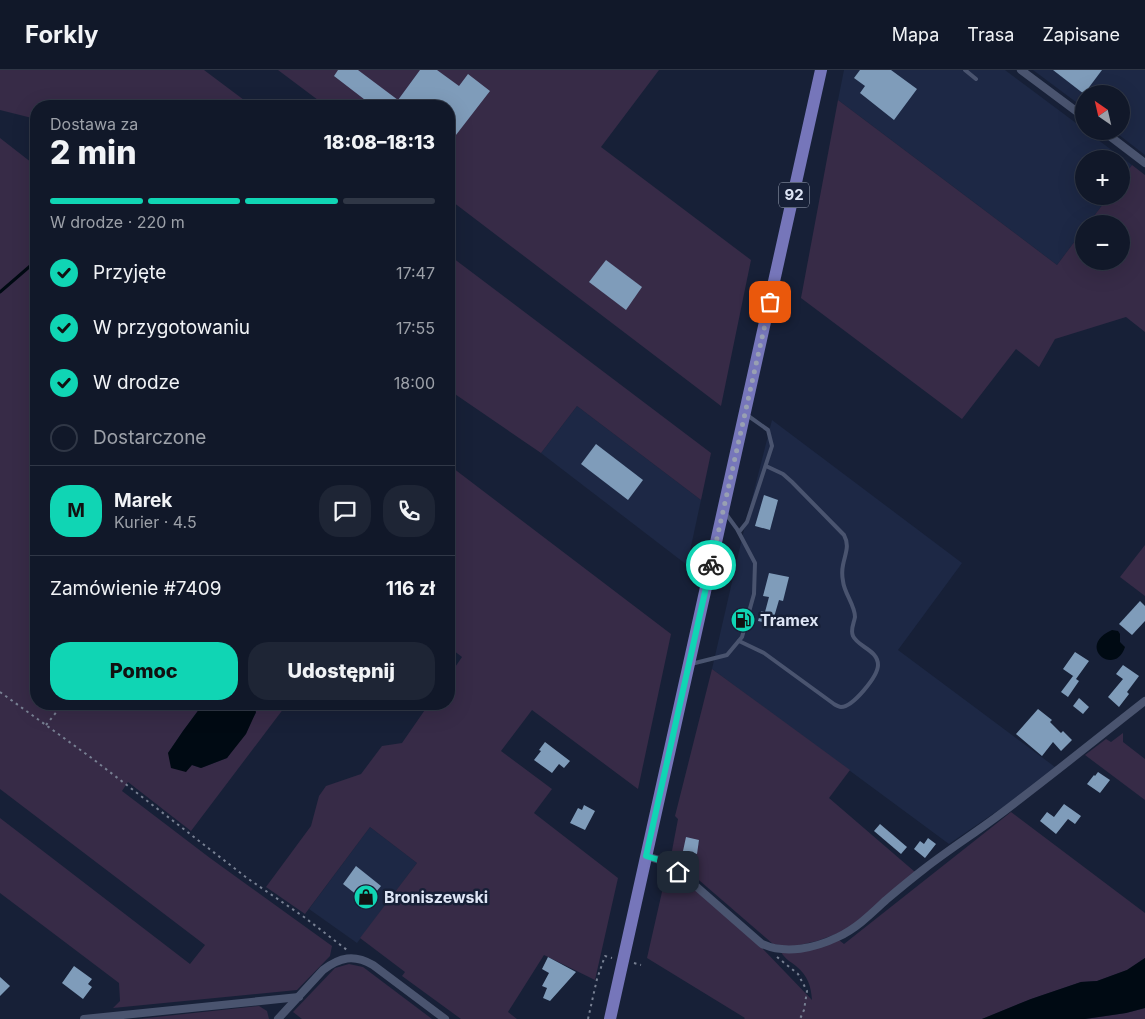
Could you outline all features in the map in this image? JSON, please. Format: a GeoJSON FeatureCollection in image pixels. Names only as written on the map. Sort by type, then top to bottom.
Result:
{"type":"FeatureCollection","features":[{"type":"Feature","properties":{"kind":"main road","name":"92"},"geometry":{"type":"LineString","coordinates":[[610,1019],[822,70]]}},
{"type":"Feature","properties":{"kind":"street"},"geometry":{"type":"LineString","coordinates":[[1021,70],[1075,110]]}},
{"type":"Feature","properties":{"kind":"street"},"geometry":{"type":"LineString","coordinates":[[1115,140],[1145,163]]}},
{"type":"Feature","properties":{"kind":"street"},"geometry":{"type":"LineString","coordinates":[[646,856],[666,862],[762,944],[785,950],[803,949],[822,944],[860,924],[906,883],[951,848],[994,819],[1145,701]]}},
{"type":"Feature","properties":{"kind":"street"},"geometry":{"type":"LineString","coordinates":[[278,1019],[323,970],[331,964],[345,959],[359,959],[366,961],[445,1019]]}},
{"type":"Feature","properties":{"kind":"street"},"geometry":{"type":"LineString","coordinates":[[84,1019],[299,997]]}},
{"type":"Feature","properties":{"kind":"lane"},"geometry":{"type":"LineString","coordinates":[[965,70],[976,79]]}},
{"type":"Feature","properties":{"kind":"lane"},"geometry":{"type":"LineString","coordinates":[[739,532],[747,522],[772,446],[768,430],[745,414]]}},
{"type":"Feature","properties":{"kind":"lane"},"geometry":{"type":"LineString","coordinates":[[738,641],[764,653],[840,707],[845,706],[858,697],[876,672],[878,665],[873,654],[854,638],[852,632],[855,616],[843,583],[842,566],[848,548],[844,535],[792,482],[782,474],[766,466]]}},
{"type":"Feature","properties":{"kind":"lane"},"geometry":{"type":"LineString","coordinates":[[689,664],[727,655],[742,636],[754,594],[755,563],[739,532],[723,511]]}},
{"type":"Feature","properties":{"kind":"path"},"geometry":{"type":"LineString","coordinates":[[0,692],[93,759],[247,878],[304,917],[359,959]]}},
{"type":"Feature","properties":{"kind":"path"},"geometry":{"type":"LineString","coordinates":[[46,726],[58,710]]}},
{"type":"Feature","properties":{"kind":"path"},"geometry":{"type":"LineString","coordinates":[[774,948],[776,956],[798,974],[806,991],[804,1010],[800,1019]]}},
{"type":"Feature","properties":{"kind":"path"},"geometry":{"type":"LineString","coordinates":[[588,1019],[597,979],[605,956],[641,964]]}},
{"type":"Feature","properties":{"kind":"shaded area"},"geometry":{"type":"Polygon","coordinates":[[[0,70],[204,70],[244,100],[30,100],[30,118],[0,110],[0,70]]]}},
{"type":"Feature","properties":{"kind":"shaded area"},"geometry":{"type":"Polygon","coordinates":[[[278,70],[659,70],[601,147],[751,260],[721,406],[455,204],[455,100],[318,100],[278,70]]]}},
{"type":"Feature","properties":{"kind":"shaded area"},"geometry":{"type":"Polygon","coordinates":[[[844,70],[1005,70],[1075,122],[1075,140],[1098,140],[1112,150],[1075,150],[1075,205],[1102,205],[1095,215],[1075,215],[1075,241],[1057,265],[838,100],[844,70]]]}},
{"type":"Feature","properties":{"kind":"shaded area"},"geometry":{"type":"Polygon","coordinates":[[[1033,70],[1145,70],[1145,155],[1126,140],[1130,140],[1130,85],[1075,85],[1075,101],[1033,70]]]}},
{"type":"Feature","properties":{"kind":"shaded area"},"geometry":{"type":"Polygon","coordinates":[[[838,100],[1057,265],[1075,241],[1075,270],[1130,270],[1130,215],[1095,215],[1102,205],[1130,205],[1130,168],[1132,165],[1145,175],[1145,332],[1126,317],[1055,339],[1039,367],[1016,349],[962,419],[801,298],[838,100]]]}},
{"type":"Feature","properties":{"kind":"shaded area"},"geometry":{"type":"Polygon","coordinates":[[[0,138],[30,161],[30,710],[199,710],[168,753],[201,768],[227,758],[256,713],[255,710],[282,710],[191,831],[128,782],[122,791],[210,858],[332,946],[330,956],[297,990],[113,1008],[120,1001],[119,983],[0,893],[0,818],[190,964],[205,945],[0,789],[0,138]]]}},
{"type":"Feature","properties":{"kind":"shaded area"},"geometry":{"type":"Polygon","coordinates":[[[455,260],[711,453],[701,500],[577,406],[541,453],[455,394],[455,260]]]}},
{"type":"Feature","properties":{"kind":"shaded area"},"geometry":{"type":"Polygon","coordinates":[[[577,406],[701,500],[687,565],[541,453],[577,406]]]}},
{"type":"Feature","properties":{"kind":"shaded area"},"geometry":{"type":"Polygon","coordinates":[[[772,420],[962,563],[898,650],[1055,767],[1006,805],[949,844],[712,669],[772,420]]]}},
{"type":"Feature","properties":{"kind":"shaded area"},"geometry":{"type":"Polygon","coordinates":[[[455,470],[671,634],[638,789],[532,710],[501,751],[552,789],[534,813],[618,878],[595,980],[544,955],[508,1012],[517,1019],[461,1019],[402,976],[405,972],[360,938],[417,863],[370,827],[305,914],[266,887],[311,826],[319,796],[326,786],[361,774],[382,746],[402,743],[425,710],[455,710],[455,667],[462,657],[455,652],[455,470]]]}},
{"type":"Feature","properties":{"kind":"shaded area"},"geometry":{"type":"Polygon","coordinates":[[[1145,545],[1145,596],[1120,577],[1145,545]]]}},
{"type":"Feature","properties":{"kind":"shaded area"},"geometry":{"type":"Polygon","coordinates":[[[1112,630],[1118,631],[1120,642],[1125,647],[1120,656],[1114,660],[1101,656],[1097,651],[1097,644],[1102,637],[1112,630]]]}},
{"type":"Feature","properties":{"kind":"shaded area"},"geometry":{"type":"Polygon","coordinates":[[[712,669],[850,770],[829,798],[915,872],[847,930],[817,941],[791,947],[773,944],[671,856],[678,819],[675,816],[712,669]]]}},
{"type":"Feature","properties":{"kind":"shaded area"},"geometry":{"type":"Polygon","coordinates":[[[199,710],[255,710],[256,712],[246,734],[227,758],[201,768],[192,765],[186,772],[171,768],[168,753],[199,710]]]}},
{"type":"Feature","properties":{"kind":"shaded area"},"geometry":{"type":"Polygon","coordinates":[[[1123,733],[1123,742],[1145,759],[1145,800],[1085,755],[1106,739],[1111,742],[1123,733]]]}},
{"type":"Feature","properties":{"kind":"shaded area"},"geometry":{"type":"Polygon","coordinates":[[[1011,812],[1145,913],[1145,958],[1127,970],[1097,981],[1081,982],[1031,999],[982,1019],[744,1019],[647,958],[664,883],[670,872],[692,886],[762,948],[812,1000],[810,986],[806,977],[781,952],[839,940],[844,944],[1011,812]]]}},
{"type":"Feature","properties":{"kind":"shaded area"},"geometry":{"type":"Polygon","coordinates":[[[370,827],[417,863],[357,943],[309,909],[370,827]]]}},
{"type":"Feature","properties":{"kind":"shaded area"},"geometry":{"type":"Polygon","coordinates":[[[1145,958],[1145,1008],[1085,1019],[982,1019],[1031,999],[1081,982],[1097,981],[1127,970],[1145,958]]]}},
{"type":"Feature","properties":{"kind":"shaded area"},"geometry":{"type":"Polygon","coordinates":[[[349,964],[363,967],[432,1019],[302,1019],[293,1012],[335,968],[349,964]]]}},
{"type":"Feature","properties":{"kind":"shaded area"},"geometry":{"type":"Polygon","coordinates":[[[259,1006],[267,1011],[269,1019],[138,1019],[259,1006]]]}},
{"type":"Feature","properties":{"kind":"shaded area"},"geometry":{"type":"Polygon","coordinates":[[[1145,1008],[1145,1019],[1085,1019],[1126,1013],[1145,1008]]]}},
{"type":"Feature","properties":{"kind":"building"},"geometry":{"type":"Polygon","coordinates":[[[338,70],[358,70],[398,100],[365,100],[334,76],[338,70]]]}},
{"type":"Feature","properties":{"kind":"building"},"geometry":{"type":"Polygon","coordinates":[[[420,70],[437,70],[459,86],[468,74],[490,91],[455,136],[455,100],[398,100],[420,70]]]}},
{"type":"Feature","properties":{"kind":"building"},"geometry":{"type":"Polygon","coordinates":[[[860,70],[891,70],[917,89],[894,120],[860,93],[865,86],[854,78],[860,70]]]}},
{"type":"Feature","properties":{"kind":"building"},"geometry":{"type":"Polygon","coordinates":[[[1053,70],[1102,70],[1091,85],[1075,85],[1075,87],[1053,70]]]}},
{"type":"Feature","properties":{"kind":"building"},"geometry":{"type":"Polygon","coordinates":[[[606,260],[642,287],[626,310],[589,282],[606,260]]]}},
{"type":"Feature","properties":{"kind":"building"},"geometry":{"type":"Polygon","coordinates":[[[596,444],[643,480],[628,500],[581,464],[596,444]]]}},
{"type":"Feature","properties":{"kind":"building"},"geometry":{"type":"Polygon","coordinates":[[[764,495],[778,500],[770,530],[755,526],[764,495]]]}},
{"type":"Feature","properties":{"kind":"building"},"geometry":{"type":"Polygon","coordinates":[[[769,573],[789,577],[783,601],[779,600],[772,624],[758,621],[761,611],[765,612],[769,597],[763,596],[769,573]]]}},
{"type":"Feature","properties":{"kind":"building"},"geometry":{"type":"Polygon","coordinates":[[[1140,601],[1145,606],[1145,621],[1132,635],[1119,624],[1140,601]]]}},
{"type":"Feature","properties":{"kind":"building"},"geometry":{"type":"Polygon","coordinates":[[[1075,652],[1089,661],[1076,679],[1079,681],[1068,697],[1061,692],[1073,676],[1076,678],[1063,669],[1075,652]]]}},
{"type":"Feature","properties":{"kind":"building"},"geometry":{"type":"Polygon","coordinates":[[[1123,665],[1139,676],[1119,707],[1108,697],[1123,679],[1116,674],[1123,665]]]}},
{"type":"Feature","properties":{"kind":"building"},"geometry":{"type":"Polygon","coordinates":[[[1079,698],[1089,707],[1083,714],[1073,706],[1079,698]]]}},
{"type":"Feature","properties":{"kind":"building"},"geometry":{"type":"Polygon","coordinates":[[[1038,709],[1052,720],[1050,722],[1061,733],[1063,731],[1072,740],[1061,751],[1053,742],[1042,756],[1016,734],[1038,709]]]}},
{"type":"Feature","properties":{"kind":"building"},"geometry":{"type":"Polygon","coordinates":[[[545,742],[570,761],[564,768],[559,764],[552,773],[534,760],[545,742]]]}},
{"type":"Feature","properties":{"kind":"building"},"geometry":{"type":"Polygon","coordinates":[[[1098,772],[1110,780],[1100,793],[1087,784],[1098,772]]]}},
{"type":"Feature","properties":{"kind":"building"},"geometry":{"type":"Polygon","coordinates":[[[1064,804],[1081,816],[1075,824],[1068,819],[1056,834],[1040,821],[1047,812],[1054,817],[1064,804]]]}},
{"type":"Feature","properties":{"kind":"building"},"geometry":{"type":"Polygon","coordinates":[[[584,805],[595,811],[585,830],[570,823],[578,808],[582,810],[584,805]]]}},
{"type":"Feature","properties":{"kind":"building"},"geometry":{"type":"Polygon","coordinates":[[[880,824],[907,847],[901,854],[874,831],[880,824]]]}},
{"type":"Feature","properties":{"kind":"building"},"geometry":{"type":"Polygon","coordinates":[[[686,837],[699,840],[697,854],[683,851],[686,837]]]}},
{"type":"Feature","properties":{"kind":"building"},"geometry":{"type":"Polygon","coordinates":[[[928,838],[936,844],[925,858],[914,849],[920,841],[924,844],[928,838]]]}},
{"type":"Feature","properties":{"kind":"building"},"geometry":{"type":"Polygon","coordinates":[[[356,866],[381,886],[367,903],[343,884],[356,866]]]}},
{"type":"Feature","properties":{"kind":"building"},"geometry":{"type":"Polygon","coordinates":[[[548,957],[576,972],[550,1001],[543,998],[547,988],[542,986],[549,973],[542,969],[548,957]]]}},
{"type":"Feature","properties":{"kind":"building"},"geometry":{"type":"Polygon","coordinates":[[[74,966],[92,979],[88,984],[92,987],[83,999],[62,983],[74,966]]]}},
{"type":"Feature","properties":{"kind":"building"},"geometry":{"type":"Polygon","coordinates":[[[0,977],[10,986],[0,996],[0,977]]]}},
{"type":"Feature","properties":{"kind":"waterway"},"geometry":{"type":"LineString","coordinates":[[0,292],[30,266]]}},
{"type":"Feature","properties":{"kind":"way so far"},"geometry":{"type":"LineString","coordinates":[[711,565],[770,302]]}},
{"type":"Feature","properties":{"kind":"place","name":"Tramex"},"geometry":{"type":"Point","coordinates":[743,620]}},
{"type":"Feature","properties":{"kind":"place","name":"Broniszewski"},"geometry":{"type":"Point","coordinates":[366,897]}},
{"type":"Feature","properties":{"kind":"route"},"geometry":{"type":"LineString","coordinates":[[678,872],[666,862],[646,856],[711,565]]}}]}
